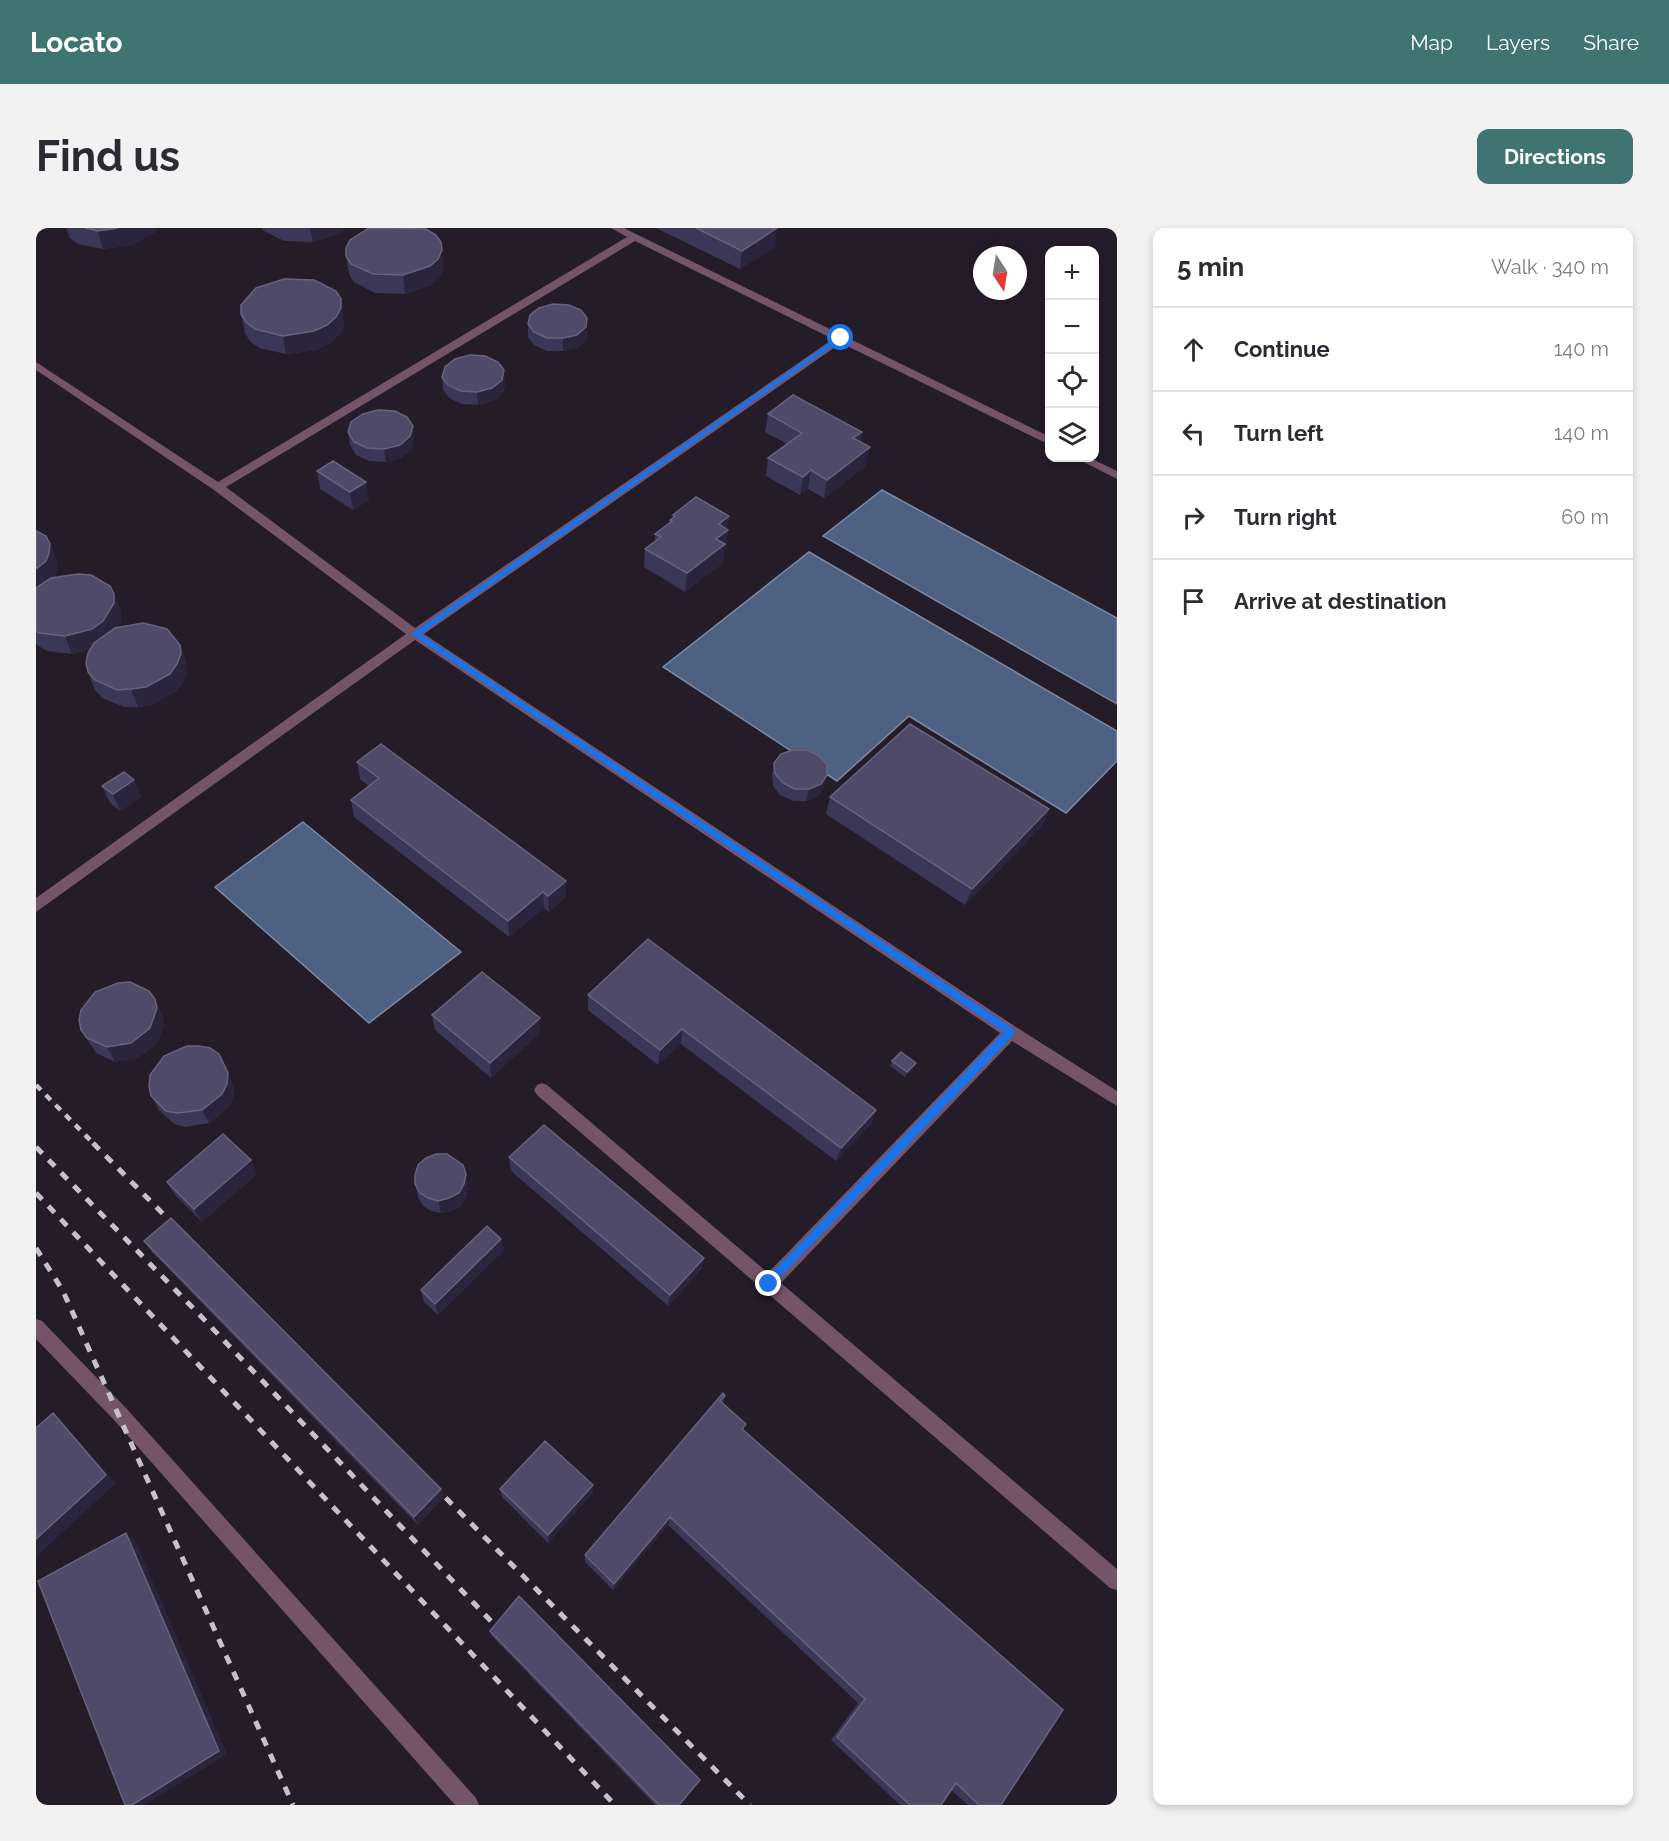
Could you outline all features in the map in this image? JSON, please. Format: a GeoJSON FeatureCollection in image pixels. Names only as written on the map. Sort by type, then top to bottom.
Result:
{"type":"FeatureCollection","features":[{"type":"Feature","properties":{"kind":"lane"},"geometry":{"type":"LineString","coordinates":[[616,228],[1045,439]]}},
{"type":"Feature","properties":{"kind":"lane"},"geometry":{"type":"LineString","coordinates":[[218,486],[635,237]]}},
{"type":"Feature","properties":{"kind":"lane"},"geometry":{"type":"LineString","coordinates":[[36,906],[415,634],[841,338]]}},
{"type":"Feature","properties":{"kind":"lane"},"geometry":{"type":"LineString","coordinates":[[36,366],[218,486],[415,634],[1011,1032],[1117,1099]]}},
{"type":"Feature","properties":{"kind":"lane"},"geometry":{"type":"LineString","coordinates":[[1090,462],[1117,475]]}},
{"type":"Feature","properties":{"kind":"lane"},"geometry":{"type":"LineString","coordinates":[[769,1284],[1011,1032]]}},
{"type":"Feature","properties":{"kind":"lane"},"geometry":{"type":"LineString","coordinates":[[542,1090],[1117,1581]]}},
{"type":"Feature","properties":{"kind":"lane"},"geometry":{"type":"LineString","coordinates":[[36,1327],[120,1414],[469,1805]]}},
{"type":"Feature","properties":{"kind":"water"},"geometry":{"type":"Polygon","coordinates":[[[882,490],[1117,618],[1117,704],[823,536],[882,490]]]}},
{"type":"Feature","properties":{"kind":"water"},"geometry":{"type":"Polygon","coordinates":[[[809,552],[1117,731],[1117,761],[1066,813],[909,716],[837,781],[663,667],[809,552]]]}},
{"type":"Feature","properties":{"kind":"water"},"geometry":{"type":"Polygon","coordinates":[[[303,822],[461,952],[369,1023],[215,887],[303,822]]]}},
{"type":"Feature","properties":{"kind":"building"},"geometry":{"type":"Polygon","coordinates":[[[85,228],[118,228],[98,231],[85,228]]]}},
{"type":"Feature","properties":{"kind":"building"},"geometry":{"type":"Polygon","coordinates":[[[369,228],[426,229],[436,235],[441,242],[442,250],[438,259],[430,266],[403,275],[373,274],[351,264],[346,256],[346,248],[350,240],[369,228]]]}},
{"type":"Feature","properties":{"kind":"building"},"geometry":{"type":"Polygon","coordinates":[[[696,228],[777,228],[742,251],[696,228]]]}},
{"type":"Feature","properties":{"kind":"building"},"geometry":{"type":"Polygon","coordinates":[[[284,279],[314,280],[336,291],[341,299],[341,308],[336,317],[327,325],[314,331],[283,336],[255,329],[246,322],[241,314],[241,305],[256,288],[284,279]]]}},
{"type":"Feature","properties":{"kind":"building"},"geometry":{"type":"Polygon","coordinates":[[[553,304],[569,305],[581,310],[587,318],[586,327],[577,335],[563,338],[547,338],[534,332],[528,324],[530,315],[539,308],[553,304]]]}},
{"type":"Feature","properties":{"kind":"building"},"geometry":{"type":"Polygon","coordinates":[[[470,355],[485,356],[498,362],[504,370],[502,380],[492,388],[477,392],[461,391],[448,385],[442,377],[445,367],[455,359],[470,355]]]}},
{"type":"Feature","properties":{"kind":"building"},"geometry":{"type":"Polygon","coordinates":[[[793,395],[862,432],[853,438],[870,447],[827,480],[811,470],[803,477],[768,458],[802,433],[768,414],[793,395]]]}},
{"type":"Feature","properties":{"kind":"building"},"geometry":{"type":"Polygon","coordinates":[[[378,410],[395,411],[407,417],[413,426],[410,436],[400,445],[384,449],[367,448],[354,442],[348,432],[351,422],[363,414],[378,410]]]}},
{"type":"Feature","properties":{"kind":"building"},"geometry":{"type":"Polygon","coordinates":[[[333,461],[366,482],[350,492],[317,471],[333,461]]]}},
{"type":"Feature","properties":{"kind":"building"},"geometry":{"type":"Polygon","coordinates":[[[696,497],[729,516],[719,524],[728,530],[716,539],[725,544],[687,573],[645,549],[661,537],[655,534],[672,521],[670,520],[675,516],[673,515],[696,497]]]}},
{"type":"Feature","properties":{"kind":"building"},"geometry":{"type":"Polygon","coordinates":[[[36,531],[46,536],[50,544],[46,561],[36,569],[36,531]]]}},
{"type":"Feature","properties":{"kind":"building"},"geometry":{"type":"Polygon","coordinates":[[[78,574],[91,575],[110,586],[114,594],[114,603],[103,621],[92,629],[65,636],[36,631],[36,588],[51,578],[78,574]]]}},
{"type":"Feature","properties":{"kind":"building"},"geometry":{"type":"Polygon","coordinates":[[[143,623],[167,629],[180,645],[181,654],[170,674],[146,687],[131,689],[117,690],[95,680],[88,672],[86,663],[88,653],[94,643],[115,628],[143,623]]]}},
{"type":"Feature","properties":{"kind":"building"},"geometry":{"type":"Polygon","coordinates":[[[910,724],[1049,809],[972,889],[830,797],[910,724]]]}},
{"type":"Feature","properties":{"kind":"building"},"geometry":{"type":"Polygon","coordinates":[[[381,744],[566,881],[548,896],[543,892],[508,921],[351,800],[379,778],[357,762],[381,744]]]}},
{"type":"Feature","properties":{"kind":"building"},"geometry":{"type":"Polygon","coordinates":[[[793,750],[807,750],[819,756],[827,765],[827,775],[821,784],[809,789],[795,789],[783,783],[775,774],[774,763],[781,754],[793,750]]]}},
{"type":"Feature","properties":{"kind":"building"},"geometry":{"type":"Polygon","coordinates":[[[124,772],[134,780],[113,794],[102,786],[124,772]]]}},
{"type":"Feature","properties":{"kind":"building"},"geometry":{"type":"Polygon","coordinates":[[[648,939],[876,1110],[841,1148],[682,1029],[660,1050],[588,995],[648,939]]]}},
{"type":"Feature","properties":{"kind":"building"},"geometry":{"type":"Polygon","coordinates":[[[482,972],[540,1018],[490,1063],[432,1015],[482,972]]]}},
{"type":"Feature","properties":{"kind":"building"},"geometry":{"type":"Polygon","coordinates":[[[130,982],[149,991],[155,999],[157,1008],[150,1028],[131,1043],[107,1047],[87,1038],[81,1030],[79,1020],[81,1010],[95,992],[118,983],[130,982]]]}},
{"type":"Feature","properties":{"kind":"building"},"geometry":{"type":"Polygon","coordinates":[[[187,1046],[210,1048],[219,1054],[228,1073],[227,1084],[222,1094],[202,1110],[177,1113],[166,1111],[151,1096],[150,1075],[164,1056],[187,1046]]]}},
{"type":"Feature","properties":{"kind":"building"},"geometry":{"type":"Polygon","coordinates":[[[901,1052],[916,1063],[907,1072],[892,1061],[901,1052]]]}},
{"type":"Feature","properties":{"kind":"building"},"geometry":{"type":"Polygon","coordinates":[[[544,1125],[704,1258],[670,1295],[509,1157],[544,1125]]]}},
{"type":"Feature","properties":{"kind":"building"},"geometry":{"type":"Polygon","coordinates":[[[223,1134],[251,1160],[194,1209],[167,1182],[223,1134]]]}},
{"type":"Feature","properties":{"kind":"building"},"geometry":{"type":"Polygon","coordinates":[[[436,1154],[447,1154],[463,1165],[466,1174],[459,1193],[438,1201],[420,1193],[415,1184],[418,1165],[426,1158],[436,1154]]]}},
{"type":"Feature","properties":{"kind":"building"},"geometry":{"type":"Polygon","coordinates":[[[171,1218],[441,1489],[414,1517],[144,1241],[171,1218]]]}},
{"type":"Feature","properties":{"kind":"building"},"geometry":{"type":"Polygon","coordinates":[[[487,1226],[501,1239],[435,1304],[421,1290],[487,1226]]]}},
{"type":"Feature","properties":{"kind":"building"},"geometry":{"type":"Polygon","coordinates":[[[723,1393],[725,1396],[720,1401],[746,1424],[742,1429],[1063,1710],[1001,1805],[979,1805],[956,1783],[941,1805],[910,1805],[837,1737],[865,1699],[670,1517],[614,1584],[585,1555],[723,1393]]]}},
{"type":"Feature","properties":{"kind":"building"},"geometry":{"type":"Polygon","coordinates":[[[53,1413],[106,1475],[36,1539],[36,1428],[53,1413]]]}},
{"type":"Feature","properties":{"kind":"building"},"geometry":{"type":"Polygon","coordinates":[[[545,1441],[593,1485],[548,1535],[500,1489],[545,1441]]]}},
{"type":"Feature","properties":{"kind":"building"},"geometry":{"type":"Polygon","coordinates":[[[126,1533],[219,1751],[132,1805],[125,1805],[38,1581],[126,1533]]]}},
{"type":"Feature","properties":{"kind":"building"},"geometry":{"type":"Polygon","coordinates":[[[519,1596],[700,1780],[679,1805],[659,1805],[490,1631],[519,1596]]]}},
{"type":"Feature","properties":{"kind":"railway"},"geometry":{"type":"LineString","coordinates":[[36,1085],[94,1144]]}},
{"type":"Feature","properties":{"kind":"railway"},"geometry":{"type":"LineString","coordinates":[[93,1143],[181,1232]]}},
{"type":"Feature","properties":{"kind":"railway"},"geometry":{"type":"LineString","coordinates":[[36,1147],[194,1309],[507,1638]]}},
{"type":"Feature","properties":{"kind":"railway"},"geometry":{"type":"LineString","coordinates":[[36,1193],[615,1805]]}},
{"type":"Feature","properties":{"kind":"railway"},"geometry":{"type":"LineString","coordinates":[[36,1248],[63,1291],[293,1805]]}},
{"type":"Feature","properties":{"kind":"railway"},"geometry":{"type":"LineString","coordinates":[[433,1485],[750,1805]]}},
{"type":"Feature","properties":{"kind":"route"},"geometry":{"type":"LineString","coordinates":[[769,1284],[1011,1032],[415,634],[841,338]]}}]}
